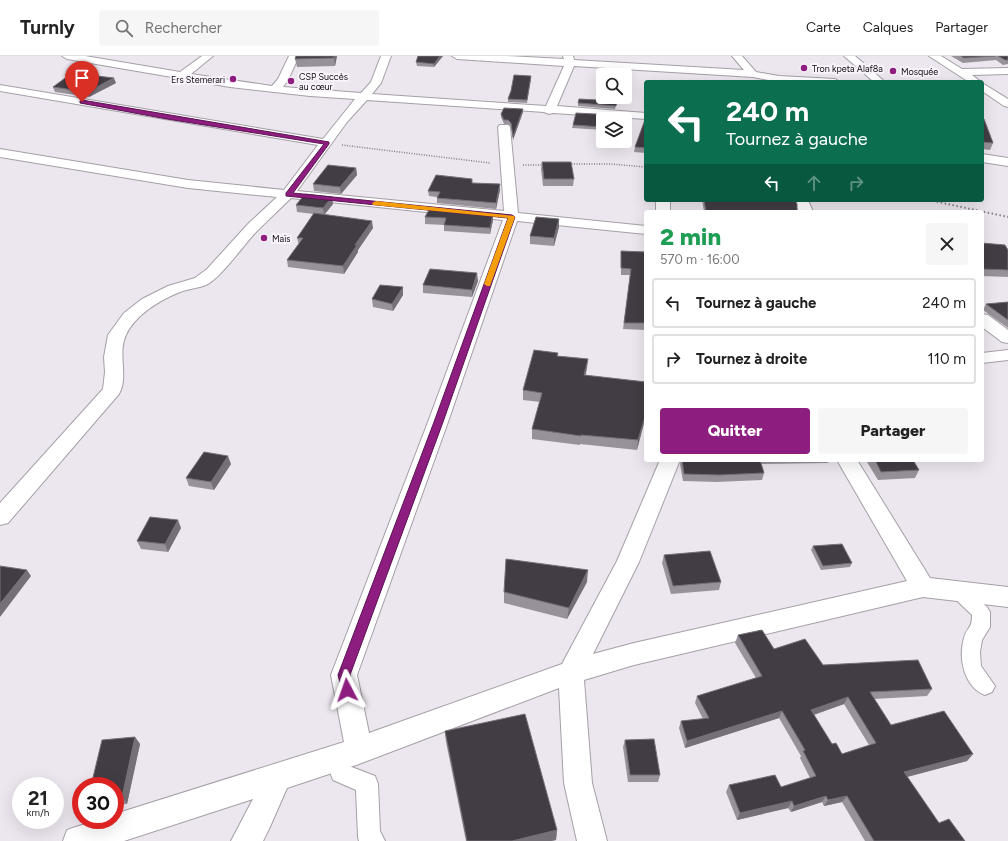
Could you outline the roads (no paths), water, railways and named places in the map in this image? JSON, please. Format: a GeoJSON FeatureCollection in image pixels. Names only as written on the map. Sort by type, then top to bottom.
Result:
{"type":"FeatureCollection","features":[{"type":"Feature","properties":{"kind":"street"},"geometry":{"type":"LineString","coordinates":[[67,56],[230,84],[275,90],[549,111],[644,116]]}},
{"type":"Feature","properties":{"kind":"street"},"geometry":{"type":"LineString","coordinates":[[182,76],[208,56]]}},
{"type":"Feature","properties":{"kind":"street"},"geometry":{"type":"LineString","coordinates":[[275,90],[283,80],[294,56]]}},
{"type":"Feature","properties":{"kind":"street"},"geometry":{"type":"LineString","coordinates":[[0,517],[112,390],[114,372],[113,357],[117,335],[130,317],[148,302],[174,289],[201,281],[212,272],[253,227],[288,194],[343,120],[376,83],[386,56]]}},
{"type":"Feature","properties":{"kind":"street"},"geometry":{"type":"LineString","coordinates":[[457,56],[569,60],[666,69],[753,74],[779,79],[798,80]]}},
{"type":"Feature","properties":{"kind":"street"},"geometry":{"type":"LineString","coordinates":[[658,56],[666,69]]}},
{"type":"Feature","properties":{"kind":"street"},"geometry":{"type":"LineString","coordinates":[[737,56],[753,74]]}},
{"type":"Feature","properties":{"kind":"street"},"geometry":{"type":"LineString","coordinates":[[849,56],[878,80]]}},
{"type":"Feature","properties":{"kind":"street"},"geometry":{"type":"LineString","coordinates":[[934,56],[973,80]]}},
{"type":"Feature","properties":{"kind":"street"},"geometry":{"type":"LineString","coordinates":[[549,111],[569,60]]}},
{"type":"Feature","properties":{"kind":"street"},"geometry":{"type":"LineString","coordinates":[[960,72],[1008,71]]}},
{"type":"Feature","properties":{"kind":"street"},"geometry":{"type":"LineString","coordinates":[[376,83],[421,101]]}},
{"type":"Feature","properties":{"kind":"street"},"geometry":{"type":"LineString","coordinates":[[984,87],[1008,104]]}},
{"type":"Feature","properties":{"kind":"street"},"geometry":{"type":"LineString","coordinates":[[0,88],[327,143]]}},
{"type":"Feature","properties":{"kind":"street"},"geometry":{"type":"LineString","coordinates":[[374,841],[369,837],[367,784],[341,773],[347,755],[344,675],[512,217],[504,127]]}},
{"type":"Feature","properties":{"kind":"street"},"geometry":{"type":"LineString","coordinates":[[0,153],[188,184],[644,230]]}},
{"type":"Feature","properties":{"kind":"street"},"geometry":{"type":"LineString","coordinates":[[984,158],[1008,162]]}},
{"type":"Feature","properties":{"kind":"street"},"geometry":{"type":"LineString","coordinates":[[984,320],[1008,338]]}},
{"type":"Feature","properties":{"kind":"street"},"geometry":{"type":"LineString","coordinates":[[984,358],[1008,355]]}},
{"type":"Feature","properties":{"kind":"street"},"geometry":{"type":"LineString","coordinates":[[592,841],[578,782],[571,672],[628,562],[669,462]]}},
{"type":"Feature","properties":{"kind":"street"},"geometry":{"type":"LineString","coordinates":[[848,462],[923,587]]}},
{"type":"Feature","properties":{"kind":"street"},"geometry":{"type":"LineString","coordinates":[[78,841],[347,755],[571,672],[634,654],[923,587],[1008,597]]}},
{"type":"Feature","properties":{"kind":"street"},"geometry":{"type":"LineString","coordinates":[[956,590],[981,612],[981,627],[974,638],[971,652],[972,668],[984,686]]}},
{"type":"Feature","properties":{"kind":"street"},"geometry":{"type":"LineString","coordinates":[[246,841],[259,819],[277,777]]}},
{"type":"Feature","properties":{"kind":"place","name":"Tron kpeta Alaf8a"},"geometry":{"type":"Point","coordinates":[804,68]}},
{"type":"Feature","properties":{"kind":"place","name":"Mosquée"},"geometry":{"type":"Point","coordinates":[893,71]}},
{"type":"Feature","properties":{"kind":"place","name":"Ers Stemerari"},"geometry":{"type":"Point","coordinates":[233,79]}},
{"type":"Feature","properties":{"kind":"place","name":"CSP Succès au cœur"},"geometry":{"type":"Point","coordinates":[291,81]}},
{"type":"Feature","properties":{"kind":"place","name":"Maïs"},"geometry":{"type":"Point","coordinates":[264,238]}}]}
